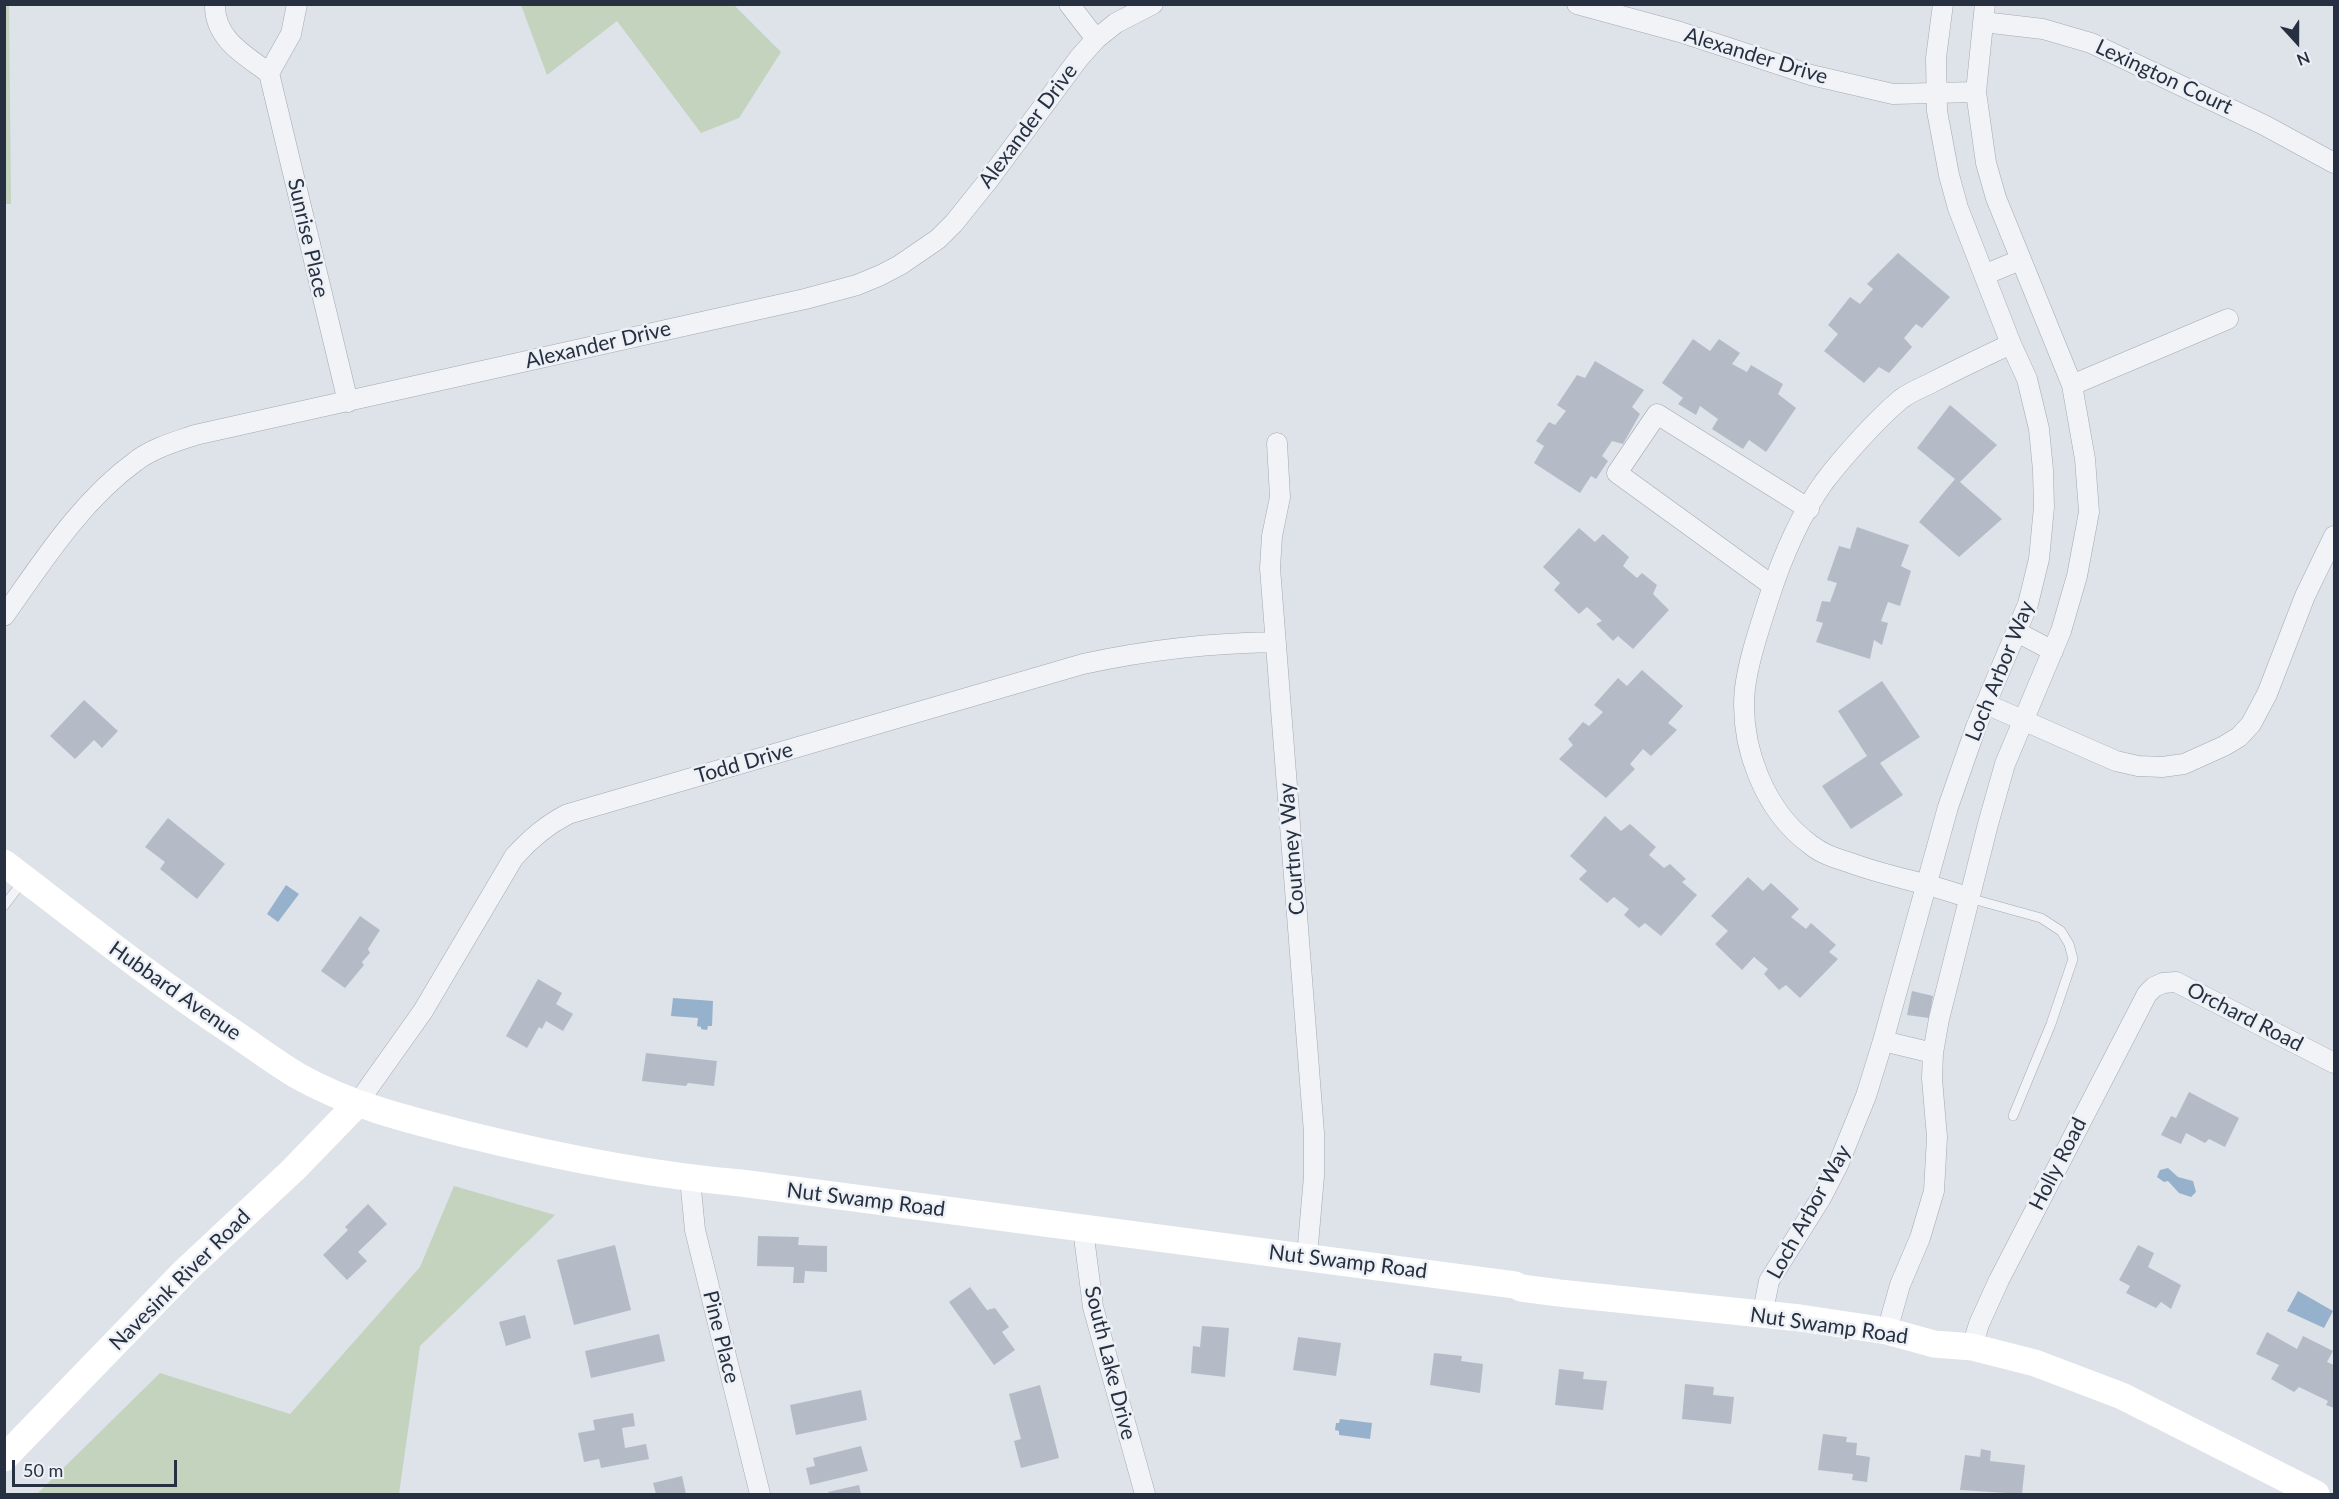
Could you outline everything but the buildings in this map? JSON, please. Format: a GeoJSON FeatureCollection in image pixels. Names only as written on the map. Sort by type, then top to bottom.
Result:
{"type":"FeatureCollection","features":[{"type":"Feature","properties":{"kind":"main road","name":"Hubbard Avenue"},"geometry":{"type":"LineString","coordinates":[[15,870],[191,1005],[298,1076],[357,1104]]}},
{"type":"Feature","properties":{"kind":"main road","name":"Nut Swamp Road"},"geometry":{"type":"LineString","coordinates":[[357,1104],[540,1152],[690,1179],[741,1183],[1083,1229],[1307,1256],[1559,1293],[1762,1316],[1800,1318],[1887,1331],[1934,1344],[1972,1347],[2035,1363],[2122,1396],[2316,1494]]}},
{"type":"Feature","properties":{"kind":"main road","name":"Navesink River Road"},"geometry":{"type":"LineString","coordinates":[[4,1458],[185,1270],[293,1170],[357,1104]]}},
{"type":"Feature","properties":{"kind":"street"},"geometry":{"type":"LineString","coordinates":[[215,4],[214,17],[218,27],[230,43],[269,73],[291,34],[297,4]]}},
{"type":"Feature","properties":{"kind":"street"},"geometry":{"type":"LineString","coordinates":[[1069,4],[1096,39]]}},
{"type":"Feature","properties":{"kind":"street","name":"Alexander Drive"},"geometry":{"type":"LineString","coordinates":[[4,616],[53,547],[95,497],[136,460],[160,448],[195,435],[805,299],[857,285],[881,275],[919,253],[954,223],[1079,58],[1096,39],[1116,23],[1153,4]]}},
{"type":"Feature","properties":{"kind":"street","name":"Alexander Drive"},"geometry":{"type":"LineString","coordinates":[[1577,4],[1680,32],[1811,75],[1893,94],[1976,92]]}},
{"type":"Feature","properties":{"kind":"street","name":"Loch Arbor Way"},"geometry":{"type":"LineString","coordinates":[[1762,1316],[1769,1281],[1821,1198],[1838,1165],[1866,1096],[1948,807],[1986,704],[2028,604],[2039,559],[2044,498],[2039,429],[2027,379],[1958,208],[1949,175],[1937,111],[1936,58],[1943,4]]}},
{"type":"Feature","properties":{"kind":"street","name":"Loch Arbor Way"},"geometry":{"type":"LineString","coordinates":[[1887,1331],[1900,1285],[1920,1238],[1934,1191],[1937,1137],[1932,1079],[1933,1053],[1939,1019],[2005,764],[2053,651],[2077,576],[2089,512],[2084,451],[2072,385],[2020,260],[1996,198],[1986,163],[1976,92],[1984,13]]}},
{"type":"Feature","properties":{"kind":"street","name":"Lexington Court"},"geometry":{"type":"LineString","coordinates":[[1984,13],[2091,43],[2264,125],[2334,163]]}},
{"type":"Feature","properties":{"kind":"street","name":"Sunrise Place"},"geometry":{"type":"LineString","coordinates":[[269,73],[348,402]]}},
{"type":"Feature","properties":{"kind":"street"},"geometry":{"type":"LineString","coordinates":[[1984,275],[2020,260]]}},
{"type":"Feature","properties":{"kind":"street"},"geometry":{"type":"LineString","coordinates":[[2072,385],[2228,319]]}},
{"type":"Feature","properties":{"kind":"street"},"geometry":{"type":"LineString","coordinates":[[1969,898],[1948,890],[1871,871],[1825,854],[1811,846],[1781,816],[1758,775],[1746,730],[1745,689],[1755,642],[1773,586],[1795,532],[1823,484],[1848,454],[1903,398],[2011,344]]}},
{"type":"Feature","properties":{"kind":"street"},"geometry":{"type":"LineString","coordinates":[[1773,586],[1617,473],[1657,414],[1809,509]]}},
{"type":"Feature","properties":{"kind":"street","name":"Courtney Way"},"geometry":{"type":"LineString","coordinates":[[1277,443],[1280,497],[1272,536],[1270,568],[1314,1132],[1314,1176],[1307,1256]]}},
{"type":"Feature","properties":{"kind":"street"},"geometry":{"type":"LineString","coordinates":[[1986,704],[2022,722],[2116,761],[2138,766],[2162,767],[2184,764],[2224,746],[2239,737],[2251,724],[2267,694],[2305,596],[2334,536]]}},
{"type":"Feature","properties":{"kind":"street"},"geometry":{"type":"LineString","coordinates":[[2017,632],[2053,651]]}},
{"type":"Feature","properties":{"kind":"street","name":"Todd Drive"},"geometry":{"type":"LineString","coordinates":[[357,1104],[423,1011],[514,857],[532,837],[551,822],[568,814],[1083,664],[1161,649],[1275,642]]}},
{"type":"Feature","properties":{"kind":"street","name":"Orchard Road"},"geometry":{"type":"LineString","coordinates":[[2154,987],[2163,983],[2176,982],[2334,1062]]}},
{"type":"Feature","properties":{"kind":"street","name":"Holly Road"},"geometry":{"type":"LineString","coordinates":[[1972,1347],[1979,1324],[1999,1280],[2120,1042],[2146,994],[2154,987]]}},
{"type":"Feature","properties":{"kind":"street"},"geometry":{"type":"LineString","coordinates":[[1883,1041],[1933,1053]]}},
{"type":"Feature","properties":{"kind":"street","name":"Pine Place"},"geometry":{"type":"LineString","coordinates":[[690,1179],[695,1230],[760,1494]]}},
{"type":"Feature","properties":{"kind":"street","name":"South Lake Drive"},"geometry":{"type":"LineString","coordinates":[[1083,1229],[1093,1307],[1145,1494]]}},
{"type":"Feature","properties":{"kind":"lane"},"geometry":{"type":"LineString","coordinates":[[4,906],[15,870]]}},
{"type":"Feature","properties":{"kind":"lane"},"geometry":{"type":"LineString","coordinates":[[1969,898],[2041,918],[2061,931],[2069,944],[2073,958],[2042,1045],[2013,1116]]}},
{"type":"Feature","properties":{"kind":"green space"},"geometry":{"type":"Polygon","coordinates":[[[4,5],[9,5],[11,204],[5,204],[4,5]]]}},
{"type":"Feature","properties":{"kind":"green space"},"geometry":{"type":"Polygon","coordinates":[[[521,5],[734,5],[781,52],[739,118],[701,133],[617,21],[547,75],[521,5]]]}},
{"type":"Feature","properties":{"kind":"green space"},"geometry":{"type":"Polygon","coordinates":[[[454,1186],[555,1215],[420,1346],[399,1494],[37,1494],[160,1373],[290,1414],[420,1267],[454,1186]]]}},
{"type":"Feature","properties":{"kind":"water"},"geometry":{"type":"Polygon","coordinates":[[[286,885],[299,894],[278,922],[267,914],[286,885]]]}},
{"type":"Feature","properties":{"kind":"water"},"geometry":{"type":"Polygon","coordinates":[[[673,998],[713,1001],[712,1026],[708,1026],[707,1030],[701,1029],[697,1026],[698,1018],[671,1016],[673,998]]]}},
{"type":"Feature","properties":{"kind":"water"},"geometry":{"type":"Polygon","coordinates":[[[2168,1168],[2178,1177],[2193,1181],[2196,1192],[2191,1197],[2179,1193],[2168,1181],[2164,1182],[2157,1177],[2160,1170],[2168,1168]]]}},
{"type":"Feature","properties":{"kind":"water"},"geometry":{"type":"Polygon","coordinates":[[[2298,1291],[2333,1311],[2324,1328],[2287,1311],[2298,1291]]]}},
{"type":"Feature","properties":{"kind":"water"},"geometry":{"type":"Polygon","coordinates":[[[1340,1419],[1372,1423],[1370,1439],[1339,1435],[1339,1431],[1335,1430],[1336,1423],[1339,1423],[1340,1419]]]}}]}
